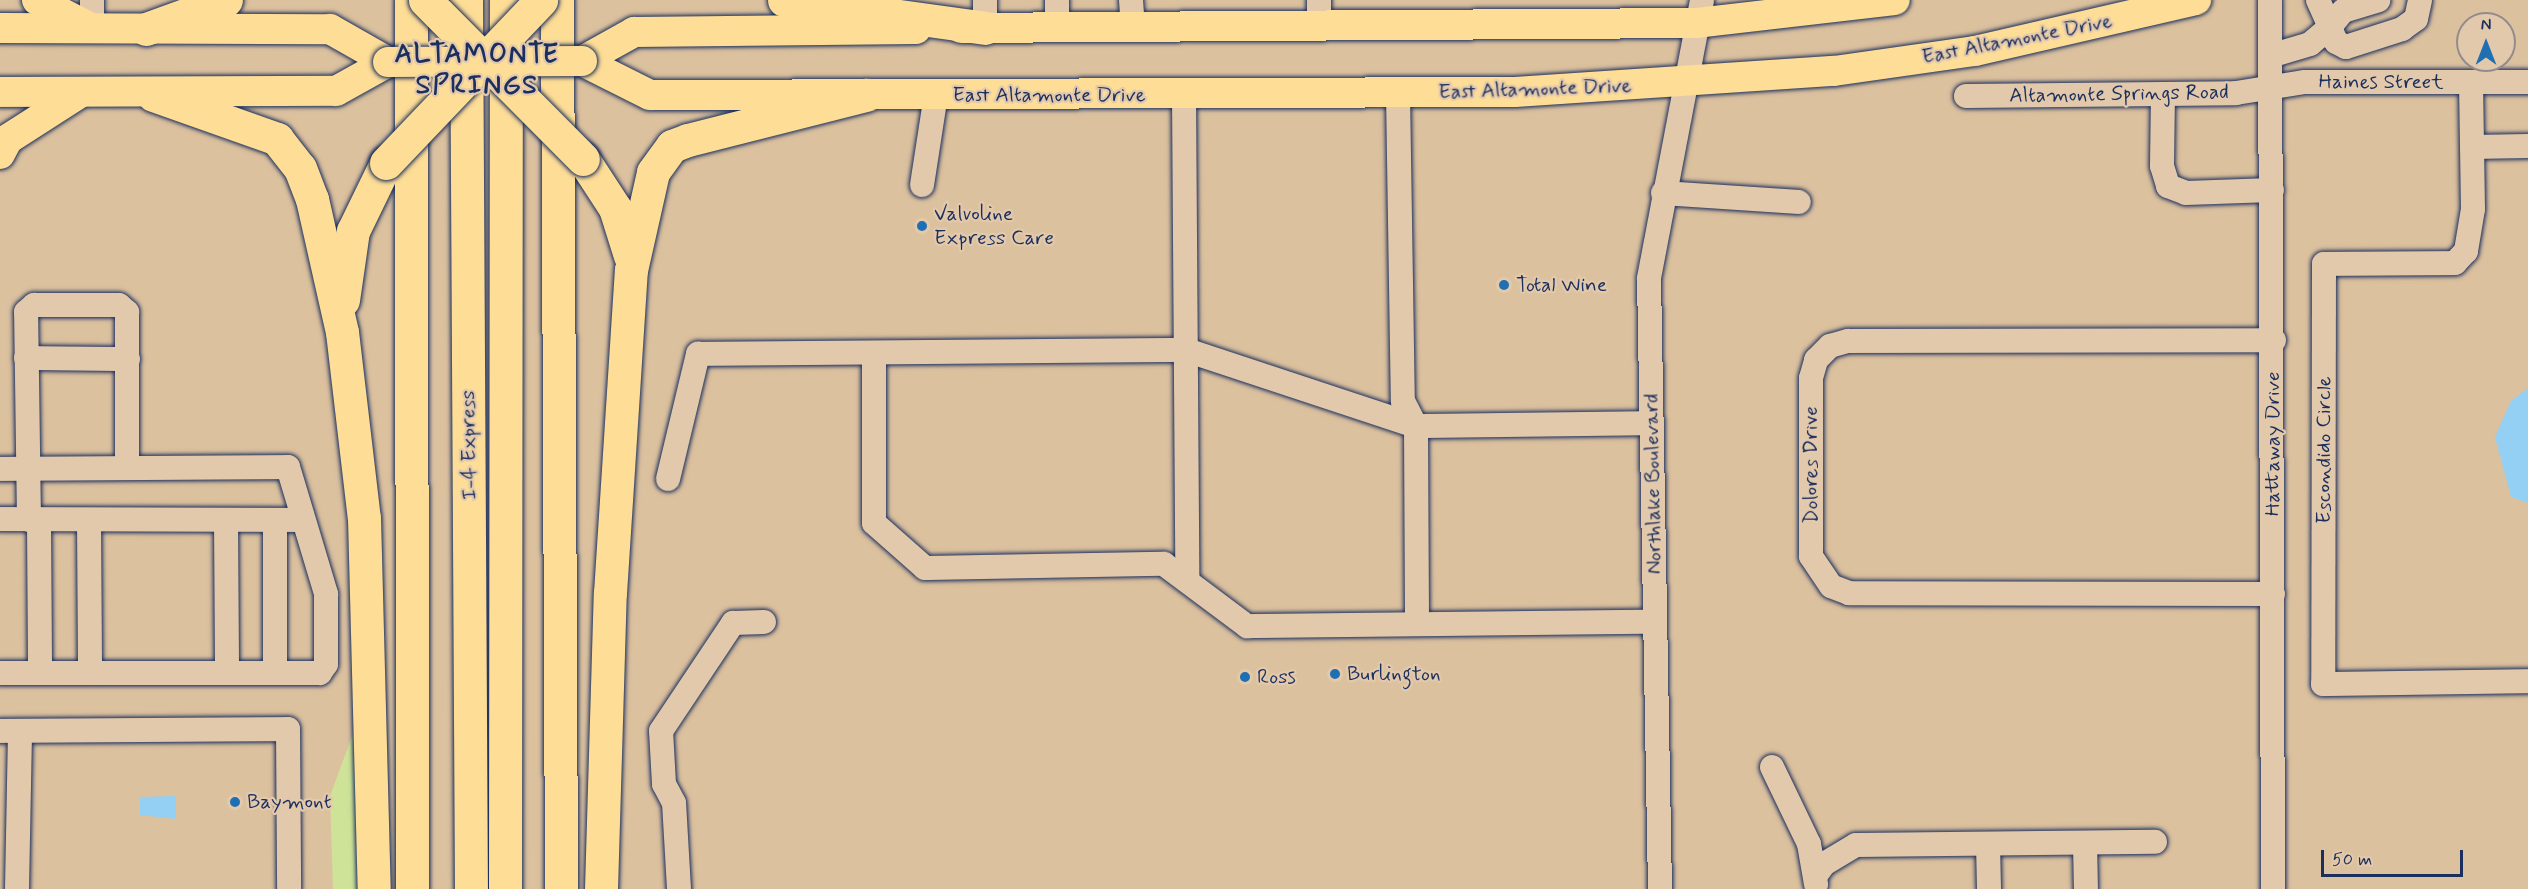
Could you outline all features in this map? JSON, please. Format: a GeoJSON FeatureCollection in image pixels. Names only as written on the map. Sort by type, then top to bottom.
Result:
{"type":"FeatureCollection","features":[{"type":"Feature","properties":{"kind":"highway"},"geometry":{"type":"LineString","coordinates":[[146,29],[226,0]]}},
{"type":"Feature","properties":{"kind":"highway"},"geometry":{"type":"LineString","coordinates":[[411,0],[412,889]]}},
{"type":"Feature","properties":{"kind":"highway"},"geometry":{"type":"LineString","coordinates":[[425,0],[583,159],[615,208],[631,270]]}},
{"type":"Feature","properties":{"kind":"highway","name":"I-4 Express"},"geometry":{"type":"LineString","coordinates":[[466,0],[471,889]]}},
{"type":"Feature","properties":{"kind":"highway","name":"I-4 Express"},"geometry":{"type":"LineString","coordinates":[[505,889],[506,0]]}},
{"type":"Feature","properties":{"kind":"highway"},"geometry":{"type":"LineString","coordinates":[[342,332],[353,231],[386,163],[541,0]]}},
{"type":"Feature","properties":{"kind":"highway"},"geometry":{"type":"LineString","coordinates":[[557,0],[561,889]]}},
{"type":"Feature","properties":{"kind":"highway"},"geometry":{"type":"LineString","coordinates":[[784,0],[985,14]]}},
{"type":"Feature","properties":{"kind":"highway"},"geometry":{"type":"LineString","coordinates":[[153,94],[259,130],[290,152],[312,199],[342,332],[364,518],[374,889]]}},
{"type":"Feature","properties":{"kind":"highway"},"geometry":{"type":"LineString","coordinates":[[601,889],[610,593],[631,270],[653,172],[672,146],[866,95]]}},
{"type":"Feature","properties":{"kind":"main road"},"geometry":{"type":"LineString","coordinates":[[37,0],[146,29],[330,29],[388,62]]}},
{"type":"Feature","properties":{"kind":"main road"},"geometry":{"type":"LineString","coordinates":[[0,92],[153,94],[336,91],[388,62],[582,61],[634,32],[985,14],[1319,13],[1696,8],[1894,0]]}},
{"type":"Feature","properties":{"kind":"main road","name":"East Altamonte Drive"},"geometry":{"type":"LineString","coordinates":[[582,61],[650,95],[1398,93],[1690,82],[1834,71],[1975,51],[2196,0]]}},
{"type":"Feature","properties":{"kind":"main road"},"geometry":{"type":"LineString","coordinates":[[0,28],[92,14]]}},
{"type":"Feature","properties":{"kind":"main road"},"geometry":{"type":"LineString","coordinates":[[0,154],[8,139],[80,93]]}},
{"type":"Feature","properties":{"kind":"street","name":"Hattaway Drive"},"geometry":{"type":"LineString","coordinates":[[2270,0],[2274,340],[2273,889]]}},
{"type":"Feature","properties":{"kind":"street"},"geometry":{"type":"LineString","coordinates":[[2318,0],[2336,42],[2346,47],[2402,29],[2416,19],[2420,0]]}},
{"type":"Feature","properties":{"kind":"street"},"geometry":{"type":"LineString","coordinates":[[2270,56],[2310,44],[2330,27],[2343,11],[2378,0]]}},
{"type":"Feature","properties":{"kind":"street","name":"Northlake Boulevard"},"geometry":{"type":"LineString","coordinates":[[1660,889],[1649,278],[1663,193],[1690,82],[1696,8]]}},
{"type":"Feature","properties":{"kind":"street","name":"Escondido Circle"},"geometry":{"type":"LineString","coordinates":[[2471,82],[2473,209],[2466,251],[2455,263],[2324,264],[2323,684],[2528,681]]}},
{"type":"Feature","properties":{"kind":"street","name":"Haines Street"},"geometry":{"type":"LineString","coordinates":[[2271,86],[2528,82]]}},
{"type":"Feature","properties":{"kind":"street","name":"Altamonte Springs Road"},"geometry":{"type":"LineString","coordinates":[[1966,96],[2240,93],[2271,86]]}},
{"type":"Feature","properties":{"kind":"street"},"geometry":{"type":"LineString","coordinates":[[1398,93],[1403,401],[1416,426],[1417,624]]}},
{"type":"Feature","properties":{"kind":"street"},"geometry":{"type":"LineString","coordinates":[[1184,94],[1187,576]]}},
{"type":"Feature","properties":{"kind":"street"},"geometry":{"type":"LineString","coordinates":[[2163,94],[2162,166],[2168,186],[2186,193],[2272,190]]}},
{"type":"Feature","properties":{"kind":"street"},"geometry":{"type":"LineString","coordinates":[[922,184],[936,95]]}},
{"type":"Feature","properties":{"kind":"street"},"geometry":{"type":"LineString","coordinates":[[2472,147],[2528,146]]}},
{"type":"Feature","properties":{"kind":"street"},"geometry":{"type":"LineString","coordinates":[[1663,193],[1799,202]]}},
{"type":"Feature","properties":{"kind":"street"},"geometry":{"type":"LineString","coordinates":[[40,673],[34,520],[29,468],[26,358],[26,312],[34,304],[119,305],[127,312],[127,468]]}},
{"type":"Feature","properties":{"kind":"street","name":"Dolores Drive"},"geometry":{"type":"LineString","coordinates":[[2273,594],[1849,592],[1831,586],[1811,556],[1811,378],[1816,360],[1830,346],[1848,341],[2274,340]]}},
{"type":"Feature","properties":{"kind":"street"},"geometry":{"type":"LineString","coordinates":[[668,479],[698,354],[1186,350],[1416,426],[1652,423]]}},
{"type":"Feature","properties":{"kind":"street"},"geometry":{"type":"LineString","coordinates":[[874,353],[874,523],[925,568],[1164,564],[1187,576],[1247,626],[1655,622]]}},
{"type":"Feature","properties":{"kind":"street"},"geometry":{"type":"LineString","coordinates":[[26,358],[128,359]]}},
{"type":"Feature","properties":{"kind":"street"},"geometry":{"type":"LineString","coordinates":[[0,469],[288,467],[326,594],[326,664],[320,673],[0,673]]}},
{"type":"Feature","properties":{"kind":"street"},"geometry":{"type":"LineString","coordinates":[[0,519],[303,520]]}},
{"type":"Feature","properties":{"kind":"street"},"geometry":{"type":"LineString","coordinates":[[89,520],[90,673]]}},
{"type":"Feature","properties":{"kind":"street"},"geometry":{"type":"LineString","coordinates":[[226,520],[227,673]]}},
{"type":"Feature","properties":{"kind":"street"},"geometry":{"type":"LineString","coordinates":[[275,520],[275,673]]}},
{"type":"Feature","properties":{"kind":"street"},"geometry":{"type":"LineString","coordinates":[[679,889],[674,803],[664,784],[661,731],[733,622],[764,622]]}},
{"type":"Feature","properties":{"kind":"street"},"geometry":{"type":"LineString","coordinates":[[17,889],[10,731],[288,729],[289,889]]}},
{"type":"Feature","properties":{"kind":"street"},"geometry":{"type":"LineString","coordinates":[[1772,767],[1809,844],[1816,882]]}},
{"type":"Feature","properties":{"kind":"street"},"geometry":{"type":"LineString","coordinates":[[1816,882],[1833,857],[1856,845],[2155,842]]}},
{"type":"Feature","properties":{"kind":"street"},"geometry":{"type":"LineString","coordinates":[[2085,843],[2086,889]]}},
{"type":"Feature","properties":{"kind":"street"},"geometry":{"type":"LineString","coordinates":[[1988,844],[1989,889]]}},
{"type":"Feature","properties":{"kind":"green space"},"geometry":{"type":"Polygon","coordinates":[[[354,731],[364,889],[333,889],[330,796],[354,731]]]}},
{"type":"Feature","properties":{"kind":"water"},"geometry":{"type":"Polygon","coordinates":[[[2528,388],[2528,503],[2511,497],[2495,437],[2511,401],[2528,388]]]}},
{"type":"Feature","properties":{"kind":"water"},"geometry":{"type":"Polygon","coordinates":[[[176,796],[176,819],[140,815],[140,797],[176,796]]]}},
{"type":"Feature","properties":{"kind":"place","name":"Valvoline Express Care"},"geometry":{"type":"Point","coordinates":[922,226]}},
{"type":"Feature","properties":{"kind":"place","name":"Total Wine"},"geometry":{"type":"Point","coordinates":[1504,285]}},
{"type":"Feature","properties":{"kind":"place","name":"Burlington"},"geometry":{"type":"Point","coordinates":[1335,674]}},
{"type":"Feature","properties":{"kind":"place","name":"Ross"},"geometry":{"type":"Point","coordinates":[1245,677]}},
{"type":"Feature","properties":{"kind":"place","name":"Baymont"},"geometry":{"type":"Point","coordinates":[235,802]}},
{"type":"Feature","properties":{"kind":"district","name":"ALTAMONTE SPRINGS"},"geometry":{"type":"Point","coordinates":[477,70]}}]}
